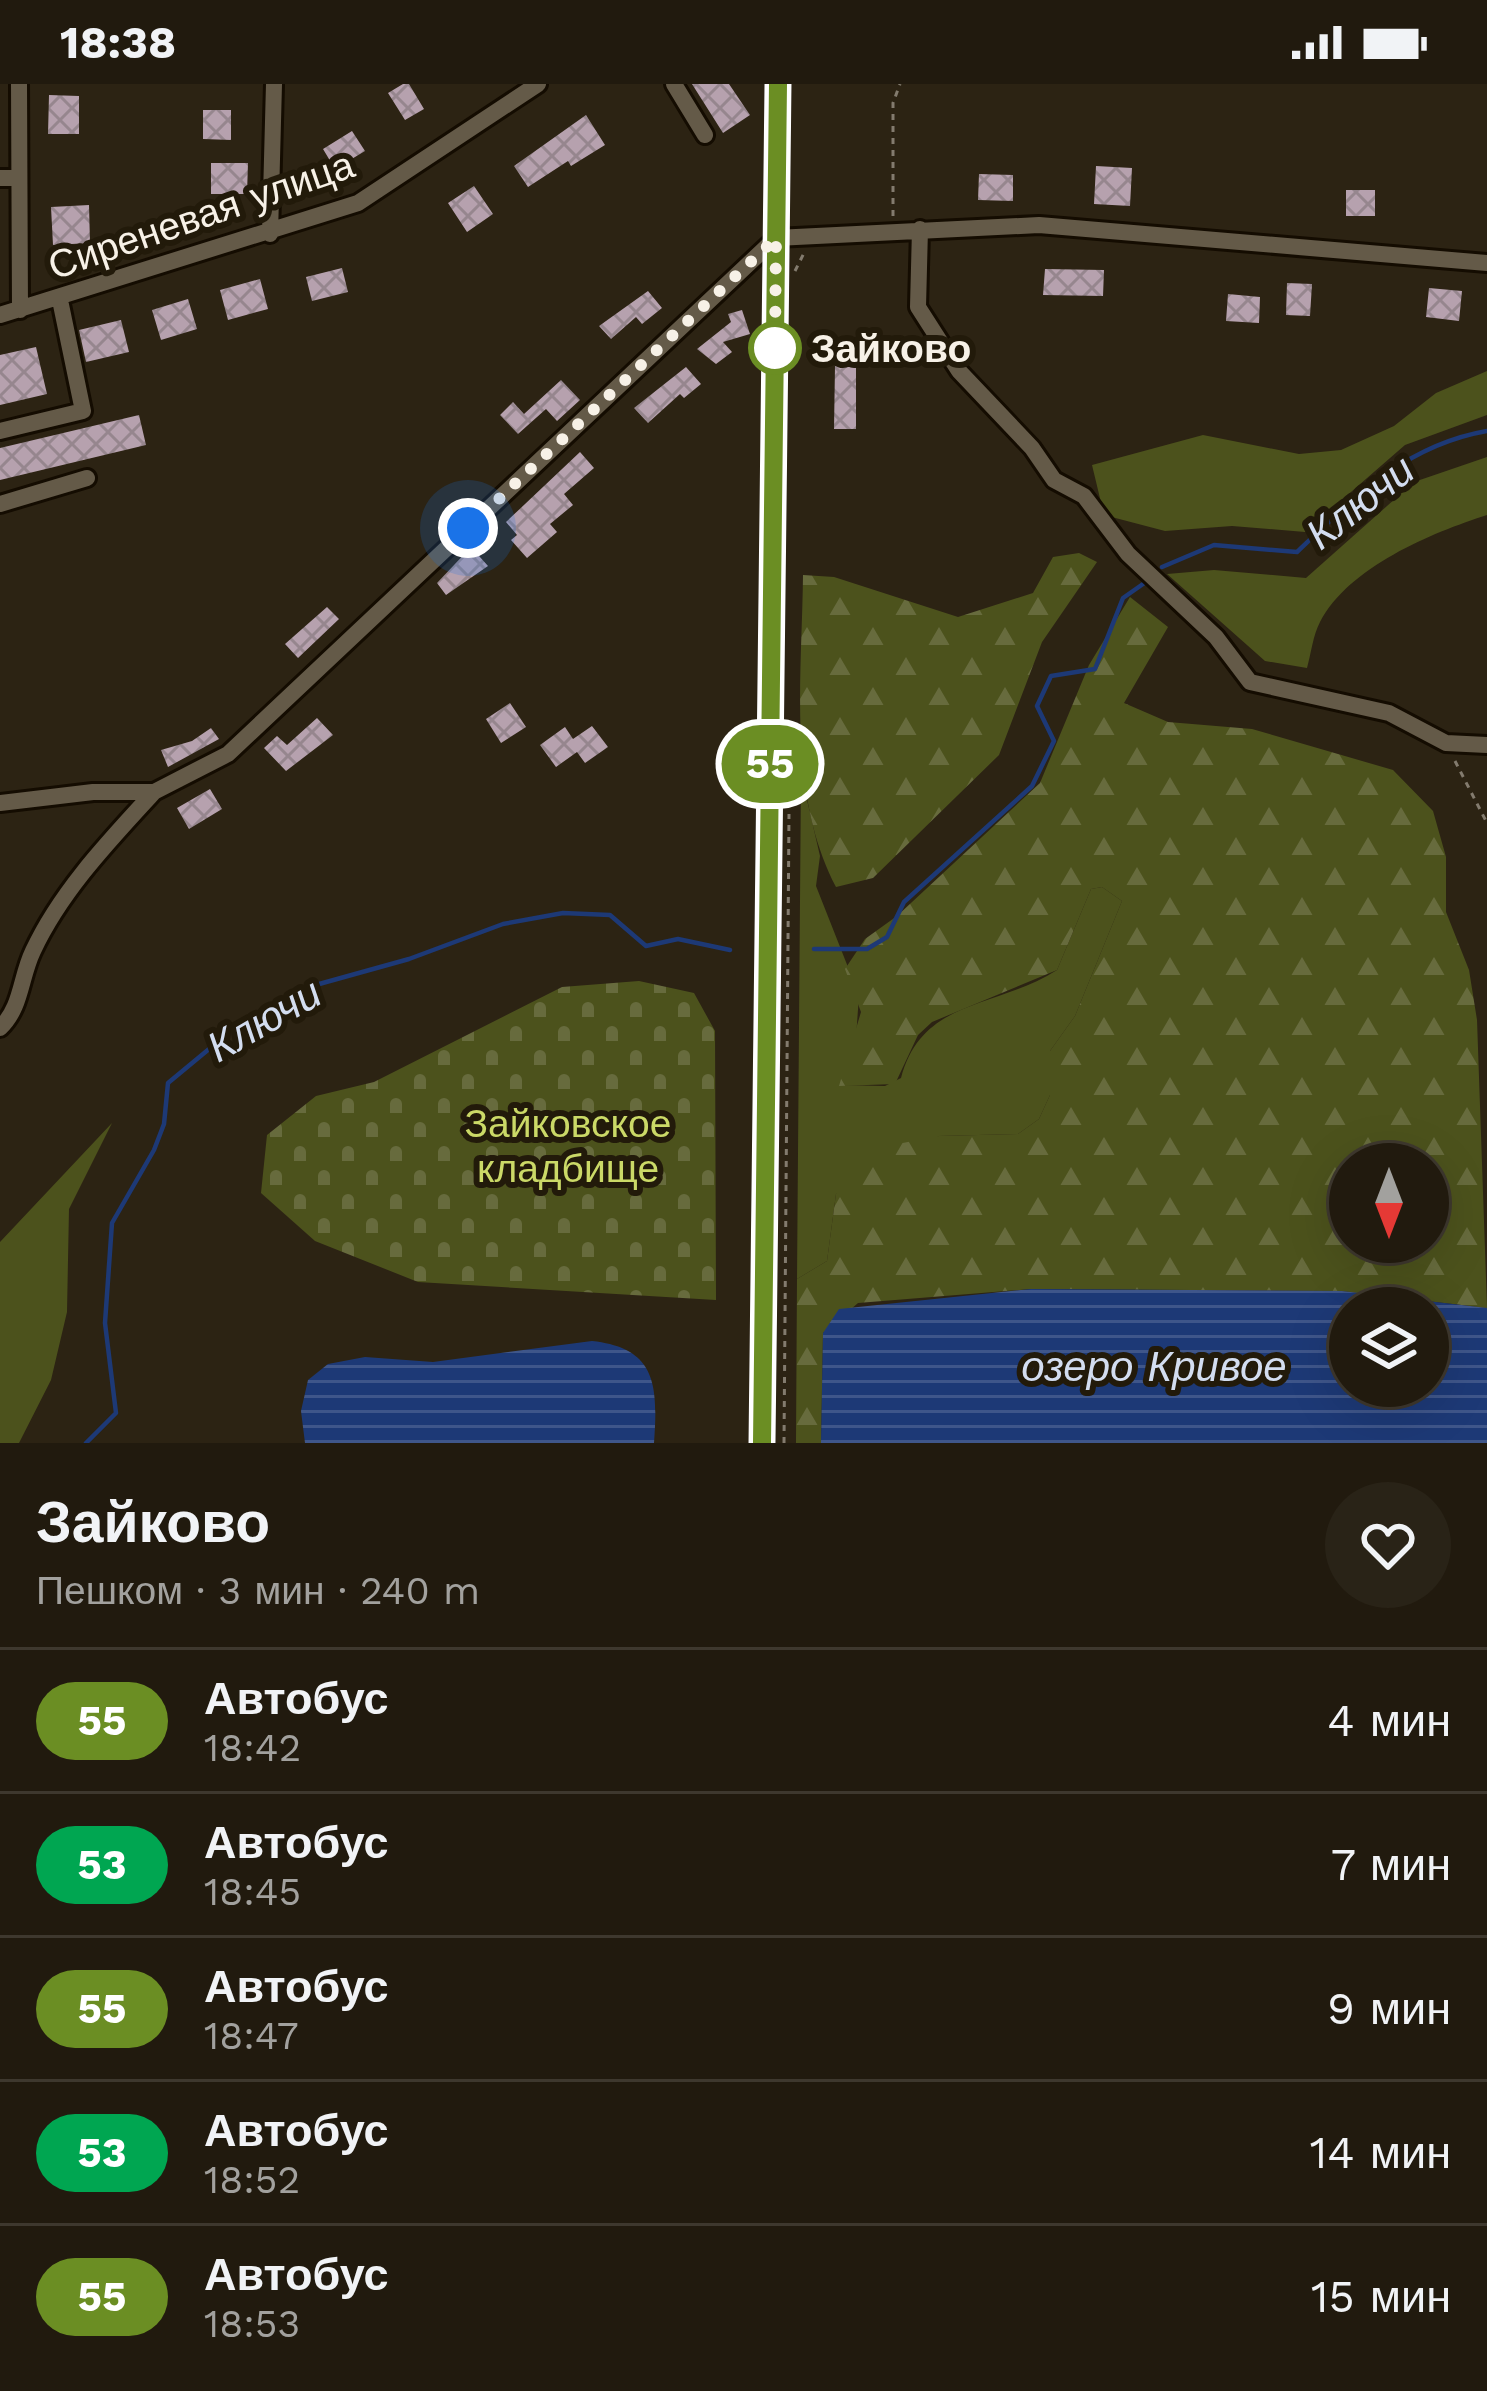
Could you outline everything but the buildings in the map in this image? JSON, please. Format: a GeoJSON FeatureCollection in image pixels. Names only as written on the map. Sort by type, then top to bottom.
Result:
{"type":"FeatureCollection","features":[{"type":"Feature","properties":{"kind":"main road"},"geometry":{"type":"LineString","coordinates":[[762,1443],[778,84]]}},
{"type":"Feature","properties":{"kind":"street"},"geometry":{"type":"LineString","coordinates":[[19,84],[9,178],[20,310]]}},
{"type":"Feature","properties":{"kind":"street"},"geometry":{"type":"LineString","coordinates":[[270,234],[274,84]]}},
{"type":"Feature","properties":{"kind":"street","name":"Сиреневая улица"},"geometry":{"type":"LineString","coordinates":[[0,315],[358,203],[538,84]]}},
{"type":"Feature","properties":{"kind":"street"},"geometry":{"type":"LineString","coordinates":[[674,84],[705,135]]}},
{"type":"Feature","properties":{"kind":"street"},"geometry":{"type":"LineString","coordinates":[[0,1028],[13,1016],[33,952],[89,863],[154,792],[228,754],[776,238],[1039,225],[1487,263]]}},
{"type":"Feature","properties":{"kind":"street"},"geometry":{"type":"LineString","coordinates":[[920,229],[918,307],[959,371],[1032,448],[1054,480],[1084,496],[1128,554],[1216,638],[1250,682],[1389,713],[1446,743],[1487,745]]}},
{"type":"Feature","properties":{"kind":"street"},"geometry":{"type":"LineString","coordinates":[[0,430],[83,411],[60,300]]}},
{"type":"Feature","properties":{"kind":"street"},"geometry":{"type":"LineString","coordinates":[[0,504],[87,478]]}},
{"type":"Feature","properties":{"kind":"street"},"geometry":{"type":"LineString","coordinates":[[0,802],[93,792],[154,792]]}},
{"type":"Feature","properties":{"kind":"path"},"geometry":{"type":"LineString","coordinates":[[893,230],[892,103],[900,84]]}},
{"type":"Feature","properties":{"kind":"path"},"geometry":{"type":"LineString","coordinates":[[793,274],[806,249],[803,234]]}},
{"type":"Feature","properties":{"kind":"path"},"geometry":{"type":"LineString","coordinates":[[1446,743],[1487,823]]}},
{"type":"Feature","properties":{"kind":"path"},"geometry":{"type":"LineString","coordinates":[[784,1443],[789,799]]}},
{"type":"Feature","properties":{"kind":"green space"},"geometry":{"type":"Polygon","coordinates":[[[1487,371],[1487,415],[1405,445],[1305,532],[1232,526],[1165,531],[1104,515],[1092,465],[1203,435],[1299,454],[1341,450],[1394,426],[1436,393],[1487,371]]]}},
{"type":"Feature","properties":{"kind":"green space"},"geometry":{"type":"Polygon","coordinates":[[[1487,457],[1487,515],[1417,542],[1350,585],[1320,622],[1307,668],[1265,661],[1167,574],[1214,570],[1306,578],[1414,482],[1487,457]]]}},
{"type":"Feature","properties":{"kind":"green space"},"geometry":{"type":"Polygon","coordinates":[[[1079,553],[1097,562],[1042,642],[999,755],[873,878],[836,887],[820,851],[804,774],[803,575],[834,577],[958,617],[1033,593],[1053,557],[1079,553]]]}},
{"type":"Feature","properties":{"kind":"green space"},"geometry":{"type":"Polygon","coordinates":[[[1130,597],[1168,627],[1124,703],[1168,722],[1252,729],[1393,770],[1433,811],[1446,857],[1446,912],[1469,970],[1477,1020],[1487,1308],[1449,1304],[1449,1287],[1031,1289],[858,1303],[823,1333],[821,1443],[796,1443],[797,1279],[827,1261],[836,1194],[856,1164],[882,1147],[939,1136],[1018,1134],[1039,1119],[1050,1095],[1050,1051],[1075,1016],[1122,901],[1102,887],[1091,889],[1057,970],[932,1022],[918,1035],[895,1084],[839,1086],[861,1012],[845,969],[865,939],[897,916],[1040,783],[1089,665],[1130,597]]]}},
{"type":"Feature","properties":{"kind":"green space"},"geometry":{"type":"Polygon","coordinates":[[[801,774],[820,856],[816,886],[859,995],[856,1038],[840,1085],[885,1086],[901,1078],[911,1052],[944,1019],[1057,970],[1091,889],[1102,887],[1122,901],[1075,1016],[1050,1051],[1050,1095],[1039,1119],[1018,1134],[939,1136],[836,1194],[827,1261],[797,1279],[801,774]]]}},
{"type":"Feature","properties":{"kind":"green space","name":"Зайковское кладбище"},"geometry":{"type":"Polygon","coordinates":[[[639,981],[694,993],[715,1031],[716,1300],[418,1282],[315,1241],[261,1193],[267,1135],[316,1096],[374,1082],[562,987],[639,981]]]}},
{"type":"Feature","properties":{"kind":"green space"},"geometry":{"type":"Polygon","coordinates":[[[112,1123],[69,1209],[67,1312],[51,1380],[19,1443],[0,1443],[0,1242],[112,1123]]]}},
{"type":"Feature","properties":{"kind":"water","name":"озеро Кривое"},"geometry":{"type":"Polygon","coordinates":[[[1031,1289],[1329,1291],[1329,1407],[1449,1407],[1449,1304],[1487,1308],[1487,1443],[821,1443],[823,1333],[839,1309],[1031,1289]]]}},
{"type":"Feature","properties":{"kind":"water"},"geometry":{"type":"Polygon","coordinates":[[[592,1341],[630,1352],[649,1373],[655,1404],[654,1443],[305,1443],[301,1411],[308,1380],[328,1364],[365,1357],[433,1362],[592,1341]]]}},
{"type":"Feature","properties":{"kind":"waterway","name":"Ключи"},"geometry":{"type":"LineString","coordinates":[[1162,567],[1214,545],[1297,552],[1383,476],[1431,448],[1487,431]]}},
{"type":"Feature","properties":{"kind":"waterway","name":"Ключи"},"geometry":{"type":"LineString","coordinates":[[814,949],[867,949],[887,937],[904,902],[1032,786],[1054,741],[1037,706],[1051,676],[1095,669],[1123,598],[1143,584]]}},
{"type":"Feature","properties":{"kind":"waterway","name":"Ключи"},"geometry":{"type":"LineString","coordinates":[[86,1443],[116,1413],[105,1323],[112,1223],[154,1150],[164,1124],[168,1083],[232,1030],[312,986],[409,959],[503,924],[563,913],[610,915],[646,946],[678,939],[730,950]]}},
{"type":"Feature","properties":{"kind":"bus line","name":"55"},"geometry":{"type":"LineString","coordinates":[[762,1443],[778,84]]}},
{"type":"Feature","properties":{"kind":"place","name":"Зайково"},"geometry":{"type":"Point","coordinates":[775,348]}},
{"type":"Feature","properties":{"kind":"route"},"geometry":{"type":"LineString","coordinates":[[468,528],[776,238],[775,348]]}}]}
